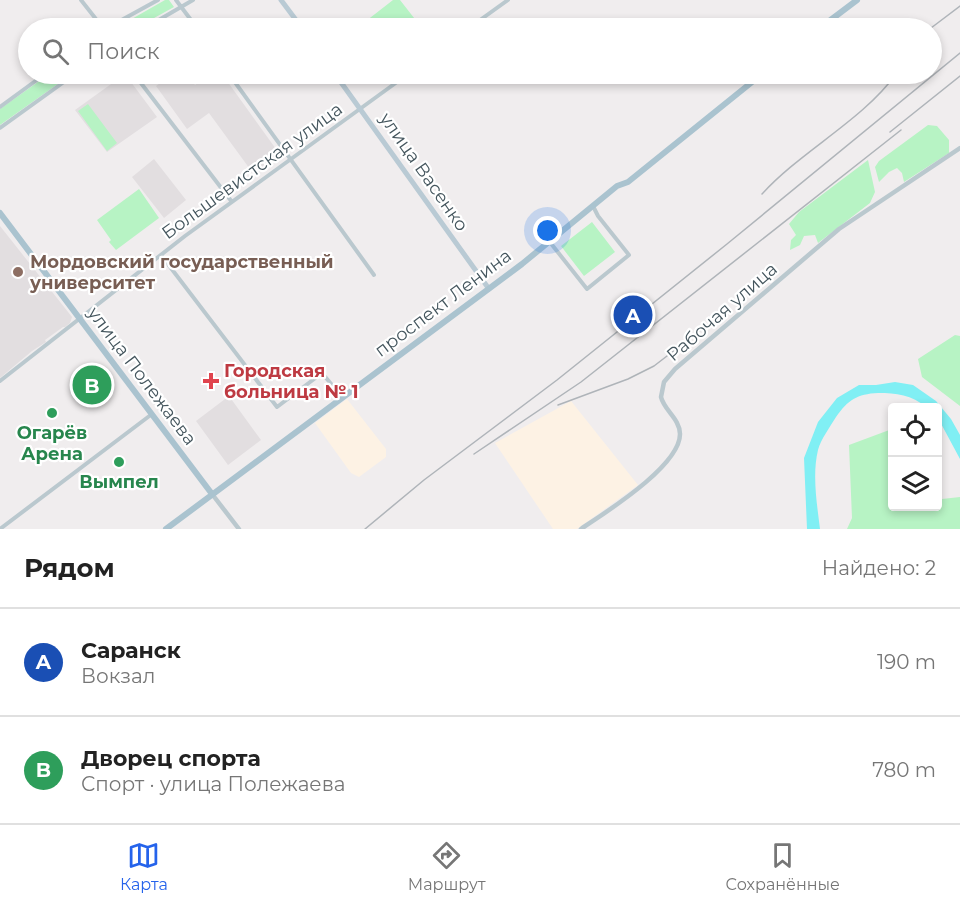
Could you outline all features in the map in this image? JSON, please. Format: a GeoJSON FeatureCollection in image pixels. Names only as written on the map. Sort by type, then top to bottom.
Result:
{"type":"FeatureCollection","features":[{"type":"Feature","properties":{"kind":"main road"},"geometry":{"type":"LineString","coordinates":[[281,0],[294,18]]}},
{"type":"Feature","properties":{"kind":"main road"},"geometry":{"type":"LineString","coordinates":[[833,18],[857,0]]}},
{"type":"Feature","properties":{"kind":"main road","name":"улица Васенко"},"geometry":{"type":"LineString","coordinates":[[342,84],[489,289]]}},
{"type":"Feature","properties":{"kind":"main road","name":"проспект Ленина"},"geometry":{"type":"LineString","coordinates":[[166,529],[489,289],[617,186],[628,182],[750,84]]}},
{"type":"Feature","properties":{"kind":"main road","name":"улица Полежаева"},"geometry":{"type":"LineString","coordinates":[[0,213],[212,494]]}},
{"type":"Feature","properties":{"kind":"street"},"geometry":{"type":"LineString","coordinates":[[81,0],[96,18]]}},
{"type":"Feature","properties":{"kind":"street"},"geometry":{"type":"LineString","coordinates":[[124,18],[158,0]]}},
{"type":"Feature","properties":{"kind":"street"},"geometry":{"type":"LineString","coordinates":[[176,0],[190,18]]}},
{"type":"Feature","properties":{"kind":"street"},"geometry":{"type":"LineString","coordinates":[[164,18],[193,0]]}},
{"type":"Feature","properties":{"kind":"street"},"geometry":{"type":"LineString","coordinates":[[483,18],[508,0]]}},
{"type":"Feature","properties":{"kind":"street"},"geometry":{"type":"LineString","coordinates":[[0,107],[31,84]]}},
{"type":"Feature","properties":{"kind":"street"},"geometry":{"type":"LineString","coordinates":[[0,128],[61,84]]}},
{"type":"Feature","properties":{"kind":"street"},"geometry":{"type":"LineString","coordinates":[[142,84],[232,202]]}},
{"type":"Feature","properties":{"kind":"street"},"geometry":{"type":"LineString","coordinates":[[237,84],[374,275]]}},
{"type":"Feature","properties":{"kind":"street","name":"Большевистская улица"},"geometry":{"type":"LineString","coordinates":[[0,381],[161,255],[394,84]]}},
{"type":"Feature","properties":{"kind":"street","name":"Рабочая улица"},"geometry":{"type":"LineString","coordinates":[[581,529],[641,486],[656,472],[678,443],[680,428],[661,397],[664,382],[675,369],[844,225],[960,148]]}},
{"type":"Feature","properties":{"kind":"street"},"geometry":{"type":"LineString","coordinates":[[549,241],[587,289],[629,255],[598,216],[593,205]]}},
{"type":"Feature","properties":{"kind":"street"},"geometry":{"type":"LineString","coordinates":[[161,255],[277,407],[322,373],[342,397]]}},
{"type":"Feature","properties":{"kind":"street"},"geometry":{"type":"LineString","coordinates":[[3,528],[152,414]]}},
{"type":"Feature","properties":{"kind":"street","name":"улица Полежаева"},"geometry":{"type":"LineString","coordinates":[[212,494],[239,529]]}},
{"type":"Feature","properties":{"kind":"shaded area"},"geometry":{"type":"Polygon","coordinates":[[[111,84],[132,84],[157,117],[107,152],[75,110],[111,84]]]}},
{"type":"Feature","properties":{"kind":"shaded area"},"geometry":{"type":"Polygon","coordinates":[[[159,84],[229,84],[281,156],[255,176],[209,113],[187,129],[156,86],[159,84]]]}},
{"type":"Feature","properties":{"kind":"shaded area"},"geometry":{"type":"Polygon","coordinates":[[[154,159],[186,200],[164,218],[132,177],[154,159]]]}},
{"type":"Feature","properties":{"kind":"shaded area","name":"Мордовский государственный университет"},"geometry":{"type":"Polygon","coordinates":[[[0,226],[72,317],[70,323],[45,340],[46,342],[0,378],[0,226]]]}},
{"type":"Feature","properties":{"kind":"shaded area"},"geometry":{"type":"Polygon","coordinates":[[[229,396],[261,440],[228,465],[196,421],[229,396]]]}},
{"type":"Feature","properties":{"kind":"shaded area"},"geometry":{"type":"Polygon","coordinates":[[[347,399],[386,449],[386,457],[359,477],[351,473],[315,423],[347,399]]]}},
{"type":"Feature","properties":{"kind":"shaded area"},"geometry":{"type":"Polygon","coordinates":[[[571,401],[638,485],[577,529],[553,529],[495,443],[571,401]]]}},
{"type":"Feature","properties":{"kind":"green space"},"geometry":{"type":"Polygon","coordinates":[[[165,0],[169,0],[174,7],[154,18],[134,18],[165,0]]]}},
{"type":"Feature","properties":{"kind":"green space"},"geometry":{"type":"Polygon","coordinates":[[[393,0],[400,0],[414,18],[370,18],[393,0]]]}},
{"type":"Feature","properties":{"kind":"green space"},"geometry":{"type":"Polygon","coordinates":[[[35,84],[58,84],[0,125],[0,109],[35,84]]]}},
{"type":"Feature","properties":{"kind":"green space"},"geometry":{"type":"Polygon","coordinates":[[[88,104],[117,143],[107,151],[78,111],[88,104]]]}},
{"type":"Feature","properties":{"kind":"green space"},"geometry":{"type":"Polygon","coordinates":[[[928,125],[937,126],[949,140],[949,153],[904,182],[902,173],[897,168],[879,182],[875,167],[879,161],[928,125]]]}},
{"type":"Feature","properties":{"kind":"green space"},"geometry":{"type":"Polygon","coordinates":[[[868,160],[875,192],[870,203],[818,243],[815,235],[804,236],[800,245],[790,250],[791,240],[796,235],[789,224],[799,212],[868,160]]]}},
{"type":"Feature","properties":{"kind":"green space"},"geometry":{"type":"Polygon","coordinates":[[[139,189],[159,218],[116,250],[97,220],[139,189]]]}},
{"type":"Feature","properties":{"kind":"green space"},"geometry":{"type":"Polygon","coordinates":[[[592,222],[615,252],[584,276],[561,246],[592,222]]]}},
{"type":"Feature","properties":{"kind":"green space"},"geometry":{"type":"Polygon","coordinates":[[[955,335],[960,336],[960,406],[922,377],[918,359],[955,335]]]}},
{"type":"Feature","properties":{"kind":"green space"},"geometry":{"type":"Polygon","coordinates":[[[888,430],[888,511],[942,511],[942,499],[960,497],[960,529],[847,529],[852,518],[849,445],[888,430]]]}},
{"type":"Feature","properties":{"kind":"water"},"geometry":{"type":"Polygon","coordinates":[[[895,382],[913,385],[938,403],[920,403],[897,394],[878,393],[864,395],[849,402],[840,411],[819,446],[815,479],[820,529],[807,529],[804,458],[818,422],[837,398],[859,385],[895,382]]]}},
{"type":"Feature","properties":{"kind":"water"},"geometry":{"type":"Polygon","coordinates":[[[942,408],[960,435],[960,459],[942,425],[942,408]]]}},
{"type":"Feature","properties":{"kind":"railway"},"geometry":{"type":"LineString","coordinates":[[942,20],[960,6]]}},
{"type":"Feature","properties":{"kind":"railway"},"geometry":{"type":"LineString","coordinates":[[942,68],[960,53]]}},
{"type":"Feature","properties":{"kind":"railway"},"geometry":{"type":"LineString","coordinates":[[890,132],[960,76]]}},
{"type":"Feature","properties":{"kind":"railway"},"geometry":{"type":"LineString","coordinates":[[762,194],[778,178],[867,106],[888,84]]}},
{"type":"Feature","properties":{"kind":"railway"},"geometry":{"type":"LineString","coordinates":[[365,529],[424,480],[557,380],[922,84]]}},
{"type":"Feature","properties":{"kind":"railway"},"geometry":{"type":"LineString","coordinates":[[474,454],[581,382],[901,130]]}},
{"type":"Feature","properties":{"kind":"railway"},"geometry":{"type":"LineString","coordinates":[[558,405],[628,379],[654,366],[719,316]]}},
{"type":"Feature","properties":{"kind":"place","name":"Мордовский государственный университет"},"geometry":{"type":"Point","coordinates":[18,272]}},
{"type":"Feature","properties":{"kind":"place","name":"Саранск"},"geometry":{"type":"Point","coordinates":[633,315]}},
{"type":"Feature","properties":{"kind":"place","name":"Городская больница № 1"},"geometry":{"type":"Point","coordinates":[211,381]}},
{"type":"Feature","properties":{"kind":"place","name":"Дворец cпорта"},"geometry":{"type":"Point","coordinates":[92,385]}},
{"type":"Feature","properties":{"kind":"place","name":"Огарёв Арена"},"geometry":{"type":"Point","coordinates":[52,413]}},
{"type":"Feature","properties":{"kind":"place","name":"Вымпел"},"geometry":{"type":"Point","coordinates":[119,462]}}]}
